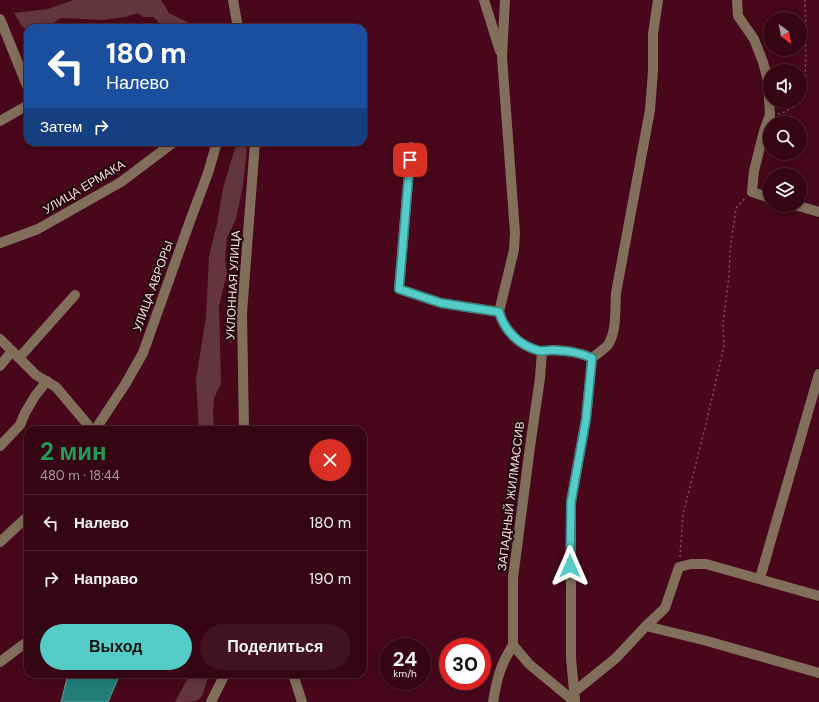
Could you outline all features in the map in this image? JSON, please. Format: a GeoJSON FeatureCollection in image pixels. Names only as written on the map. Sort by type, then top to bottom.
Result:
{"type":"FeatureCollection","features":[{"type":"Feature","properties":{"kind":"street"},"geometry":{"type":"LineString","coordinates":[[233,0],[237,24]]}},
{"type":"Feature","properties":{"kind":"street"},"geometry":{"type":"LineString","coordinates":[[484,0],[502,57]]}},
{"type":"Feature","properties":{"kind":"street"},"geometry":{"type":"LineString","coordinates":[[505,0],[502,57],[515,233],[514,250],[499,312],[502,322],[523,345],[542,351],[551,350],[580,352],[592,358]]}},
{"type":"Feature","properties":{"kind":"street"},"geometry":{"type":"LineString","coordinates":[[575,699],[571,658],[571,502],[586,419],[592,358],[606,347],[612,339],[615,321],[616,293],[650,110],[653,71],[653,34],[658,0]]}},
{"type":"Feature","properties":{"kind":"street"},"geometry":{"type":"LineString","coordinates":[[737,0],[738,16],[754,39],[763,62],[768,81],[770,115],[754,171],[752,192],[763,196]]}},
{"type":"Feature","properties":{"kind":"street"},"geometry":{"type":"LineString","coordinates":[[0,19],[24,78]]}},
{"type":"Feature","properties":{"kind":"street"},"geometry":{"type":"LineString","coordinates":[[0,121],[24,107]]}},
{"type":"Feature","properties":{"kind":"street","name":"УЛИЦА ЕРМАКА"},"geometry":{"type":"LineString","coordinates":[[0,243],[38,229],[121,182],[169,146]]}},
{"type":"Feature","properties":{"kind":"street","name":"УЛИЦА АВРОРЫ"},"geometry":{"type":"LineString","coordinates":[[99,426],[143,354],[208,173],[216,146]]}},
{"type":"Feature","properties":{"kind":"street","name":"УКЛОННАЯ УЛИЦА"},"geometry":{"type":"LineString","coordinates":[[244,426],[242,312],[255,146]]}},
{"type":"Feature","properties":{"kind":"street"},"geometry":{"type":"LineString","coordinates":[[411,147],[399,289],[441,303],[499,312]]}},
{"type":"Feature","properties":{"kind":"street"},"geometry":{"type":"LineString","coordinates":[[807,208],[819,212]]}},
{"type":"Feature","properties":{"kind":"street"},"geometry":{"type":"LineString","coordinates":[[0,366],[15,355],[75,295]]}},
{"type":"Feature","properties":{"kind":"street"},"geometry":{"type":"LineString","coordinates":[[0,339],[36,375],[56,387],[88,426]]}},
{"type":"Feature","properties":{"kind":"street","name":"ЗАПАДНЫЙ ЖИЛМАССИВ"},"geometry":{"type":"LineString","coordinates":[[513,645],[514,578],[540,378],[542,351]]}},
{"type":"Feature","properties":{"kind":"street"},"geometry":{"type":"LineString","coordinates":[[760,578],[819,374]]}},
{"type":"Feature","properties":{"kind":"street"},"geometry":{"type":"LineString","coordinates":[[0,446],[20,425],[31,401],[46,381]]}},
{"type":"Feature","properties":{"kind":"street"},"geometry":{"type":"LineString","coordinates":[[0,542],[24,520]]}},
{"type":"Feature","properties":{"kind":"street"},"geometry":{"type":"LineString","coordinates":[[575,699],[665,608],[680,567],[691,564],[706,564],[760,578],[819,596]]}},
{"type":"Feature","properties":{"kind":"street"},"geometry":{"type":"LineString","coordinates":[[646,626],[707,641],[819,673]]}},
{"type":"Feature","properties":{"kind":"street"},"geometry":{"type":"LineString","coordinates":[[0,662],[24,644]]}},
{"type":"Feature","properties":{"kind":"street"},"geometry":{"type":"LineString","coordinates":[[493,702],[497,679],[505,658],[513,645],[529,664],[575,699]]}},
{"type":"Feature","properties":{"kind":"street"},"geometry":{"type":"LineString","coordinates":[[211,702],[223,678]]}},
{"type":"Feature","properties":{"kind":"street"},"geometry":{"type":"LineString","coordinates":[[294,678],[302,702]]}},
{"type":"Feature","properties":{"kind":"path"},"geometry":{"type":"LineString","coordinates":[[804,0],[806,31],[805,64]]}},
{"type":"Feature","properties":{"kind":"path"},"geometry":{"type":"LineString","coordinates":[[770,115],[782,113],[792,108]]}},
{"type":"Feature","properties":{"kind":"path"},"geometry":{"type":"LineString","coordinates":[[680,567],[683,514],[724,346],[723,324],[736,208],[743,199],[752,192]]}},
{"type":"Feature","properties":{"kind":"shaded area"},"geometry":{"type":"Polygon","coordinates":[[[73,0],[161,0],[169,13],[191,24],[161,24],[154,17],[143,17],[138,13],[125,17],[103,20],[61,18],[51,24],[24,24],[23,28],[14,13],[48,9],[73,0]]]}},
{"type":"Feature","properties":{"kind":"shaded area"},"geometry":{"type":"Polygon","coordinates":[[[236,146],[245,146],[247,149],[243,185],[236,219],[227,238],[225,260],[227,273],[219,306],[221,384],[214,398],[214,426],[199,426],[196,379],[206,317],[209,256],[217,224],[223,188],[236,146]]]}},
{"type":"Feature","properties":{"kind":"shaded area"},"geometry":{"type":"Polygon","coordinates":[[[188,678],[208,678],[202,695],[197,701],[175,702],[188,678]]]}},
{"type":"Feature","properties":{"kind":"water"},"geometry":{"type":"Polygon","coordinates":[[[67,678],[118,678],[108,702],[61,702],[67,678]]]}},
{"type":"Feature","properties":{"kind":"route"},"geometry":{"type":"LineString","coordinates":[[410,160],[399,289],[441,303],[499,312],[502,322],[523,345],[542,351],[551,350],[580,352],[592,358],[586,419],[571,502],[570,566]]}}]}
